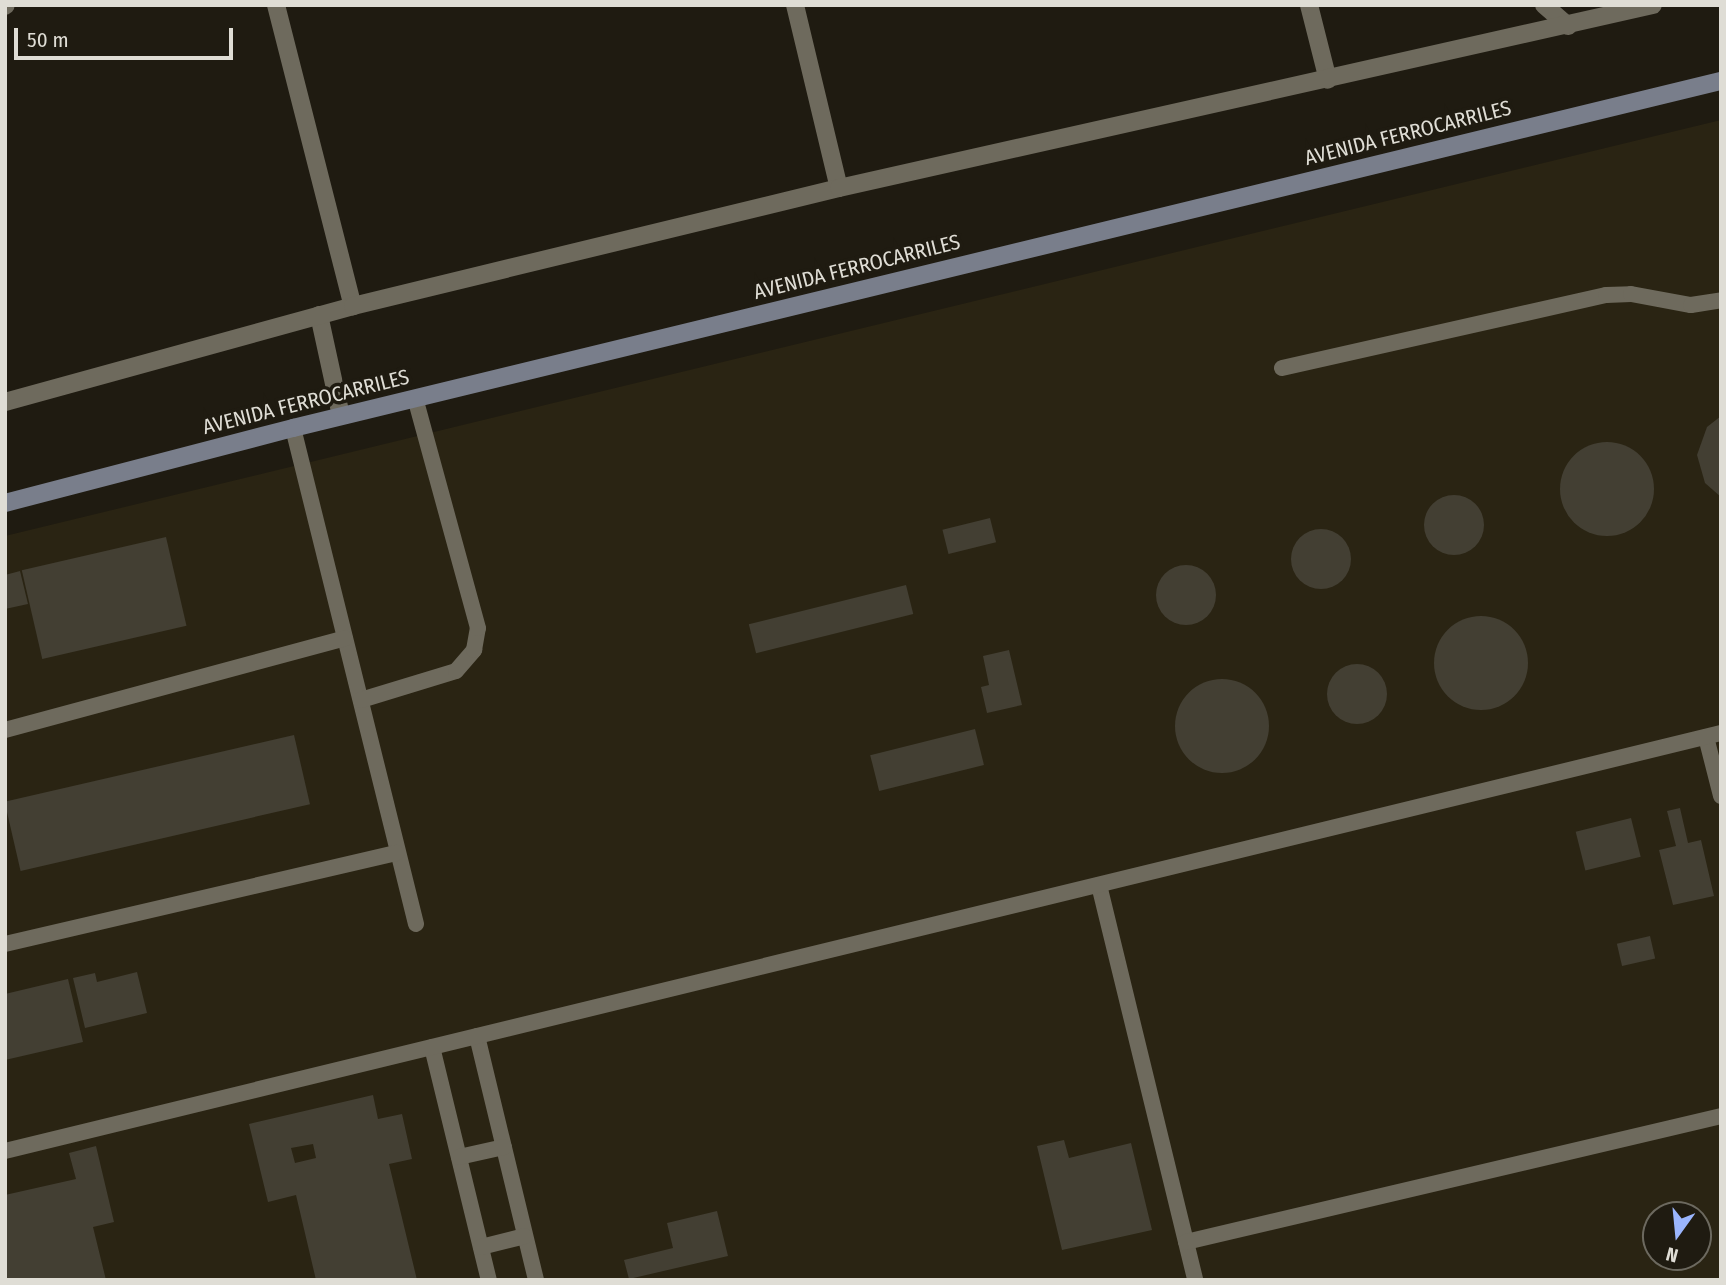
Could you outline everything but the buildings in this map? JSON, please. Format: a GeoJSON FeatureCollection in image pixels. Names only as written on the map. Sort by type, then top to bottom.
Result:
{"type":"FeatureCollection","features":[{"type":"Feature","properties":{"kind":"main road","name":"AVENIDA FERROCARRILES"},"geometry":{"type":"LineString","coordinates":[[5,503],[341,416],[1721,81]]}},
{"type":"Feature","properties":{"kind":"street"},"geometry":{"type":"LineString","coordinates":[[276,5],[353,306]]}},
{"type":"Feature","properties":{"kind":"street"},"geometry":{"type":"LineString","coordinates":[[795,5],[839,188]]}},
{"type":"Feature","properties":{"kind":"street"},"geometry":{"type":"LineString","coordinates":[[1309,5],[1328,80]]}},
{"type":"Feature","properties":{"kind":"street"},"geometry":{"type":"LineString","coordinates":[[5,402],[353,306],[839,188],[1653,5]]}},
{"type":"Feature","properties":{"kind":"street"},"geometry":{"type":"LineString","coordinates":[[1549,7],[1568,26]]}},
{"type":"Feature","properties":{"kind":"street"},"geometry":{"type":"LineString","coordinates":[[319,315],[341,416]]}},
{"type":"Feature","properties":{"kind":"lane"},"geometry":{"type":"LineString","coordinates":[[1282,368],[1606,295],[1631,294],[1691,305],[1721,300]]}},
{"type":"Feature","properties":{"kind":"lane"},"geometry":{"type":"LineString","coordinates":[[361,700],[456,671],[474,650],[478,628],[415,398]]}},
{"type":"Feature","properties":{"kind":"lane"},"geometry":{"type":"LineString","coordinates":[[293,428],[416,924]]}},
{"type":"Feature","properties":{"kind":"lane"},"geometry":{"type":"LineString","coordinates":[[5,730],[345,638]]}},
{"type":"Feature","properties":{"kind":"lane"},"geometry":{"type":"LineString","coordinates":[[5,1151],[1714,735],[1721,796]]}},
{"type":"Feature","properties":{"kind":"lane"},"geometry":{"type":"LineString","coordinates":[[5,944],[397,853]]}},
{"type":"Feature","properties":{"kind":"lane"},"geometry":{"type":"LineString","coordinates":[[1099,885],[1195,1280]]}},
{"type":"Feature","properties":{"kind":"lane"},"geometry":{"type":"LineString","coordinates":[[477,1036],[536,1280]]}},
{"type":"Feature","properties":{"kind":"lane"},"geometry":{"type":"LineString","coordinates":[[432,1047],[489,1280]]}},
{"type":"Feature","properties":{"kind":"lane"},"geometry":{"type":"LineString","coordinates":[[1186,1242],[1721,1116]]}},
{"type":"Feature","properties":{"kind":"lane"},"geometry":{"type":"LineString","coordinates":[[459,1157],[504,1147]]}},
{"type":"Feature","properties":{"kind":"lane"},"geometry":{"type":"LineString","coordinates":[[481,1247],[525,1236]]}},
{"type":"Feature","properties":{"kind":"shaded area"},"geometry":{"type":"Polygon","coordinates":[[[1721,120],[1721,1280],[5,1280],[5,536],[1721,120]]]}}]}
